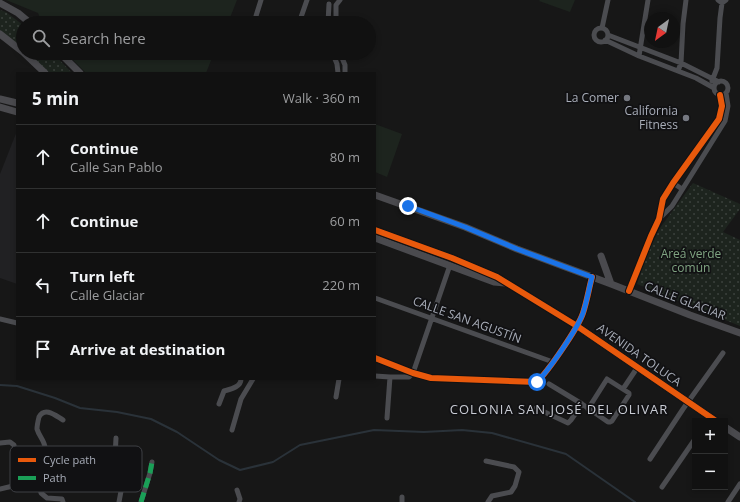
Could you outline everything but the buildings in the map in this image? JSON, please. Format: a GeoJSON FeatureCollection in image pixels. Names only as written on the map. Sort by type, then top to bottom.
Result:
{"type":"FeatureCollection","features":[{"type":"Feature","properties":{"kind":"street"},"geometry":{"type":"LineString","coordinates":[[256,16],[261,0]]}},
{"type":"Feature","properties":{"kind":"street"},"geometry":{"type":"LineString","coordinates":[[301,16],[307,0]]}},
{"type":"Feature","properties":{"kind":"street"},"geometry":{"type":"LineString","coordinates":[[336,16],[336,5],[340,0]]}},
{"type":"Feature","properties":{"kind":"street"},"geometry":{"type":"LineString","coordinates":[[602,28],[608,0]]}},
{"type":"Feature","properties":{"kind":"street"},"geometry":{"type":"LineString","coordinates":[[639,56],[648,0]]}},
{"type":"Feature","properties":{"kind":"street"},"geometry":{"type":"LineString","coordinates":[[678,71],[681,63],[686,0]]}},
{"type":"Feature","properties":{"kind":"street"},"geometry":{"type":"LineString","coordinates":[[712,87],[717,68],[722,1]]}},
{"type":"Feature","properties":{"kind":"street"},"geometry":{"type":"LineString","coordinates":[[328,16],[328,2],[336,5]]}},
{"type":"Feature","properties":{"kind":"street"},"geometry":{"type":"LineString","coordinates":[[0,3],[22,16]]}},
{"type":"Feature","properties":{"kind":"street"},"geometry":{"type":"LineString","coordinates":[[602,28],[606,30],[608,35],[681,63],[719,82],[724,82],[727,84],[728,89],[726,93],[728,106],[725,121],[672,206],[659,219]]}},
{"type":"Feature","properties":{"kind":"street"},"geometry":{"type":"LineString","coordinates":[[602,28],[596,30],[594,36],[598,41],[602,42],[605,40],[712,87],[720,95],[722,106],[719,119],[663,199],[659,219],[629,290]]}},
{"type":"Feature","properties":{"kind":"street"},"geometry":{"type":"LineString","coordinates":[[0,34],[16,47]]}},
{"type":"Feature","properties":{"kind":"street"},"geometry":{"type":"LineString","coordinates":[[605,40],[608,35]]}},
{"type":"Feature","properties":{"kind":"street"},"geometry":{"type":"LineString","coordinates":[[31,60],[44,72]]}},
{"type":"Feature","properties":{"kind":"street"},"geometry":{"type":"LineString","coordinates":[[67,60],[79,72]]}},
{"type":"Feature","properties":{"kind":"street"},"geometry":{"type":"LineString","coordinates":[[336,60],[338,72]]}},
{"type":"Feature","properties":{"kind":"street"},"geometry":{"type":"LineString","coordinates":[[343,60],[345,72]]}},
{"type":"Feature","properties":{"kind":"street"},"geometry":{"type":"LineString","coordinates":[[712,87],[719,82]]}},
{"type":"Feature","properties":{"kind":"street"},"geometry":{"type":"LineString","coordinates":[[720,95],[726,93]]}},
{"type":"Feature","properties":{"kind":"street"},"geometry":{"type":"LineString","coordinates":[[0,99],[16,104]]}},
{"type":"Feature","properties":{"kind":"street"},"geometry":{"type":"LineString","coordinates":[[0,107],[16,112]]}},
{"type":"Feature","properties":{"kind":"street"},"geometry":{"type":"LineString","coordinates":[[673,183],[682,189]]}},
{"type":"Feature","properties":{"kind":"street","name":"CALLE GLACIAR"},"geometry":{"type":"LineString","coordinates":[[376,195],[740,333]]}},
{"type":"Feature","properties":{"kind":"street","name":"AVENIDA TOLUCA"},"geometry":{"type":"LineString","coordinates":[[376,230],[452,258],[497,277],[577,326],[688,402],[708,418]]}},
{"type":"Feature","properties":{"kind":"street","name":"AVENIDA TOLUCA"},"geometry":{"type":"LineString","coordinates":[[376,238],[494,282],[506,283]]}},
{"type":"Feature","properties":{"kind":"street"},"geometry":{"type":"LineString","coordinates":[[601,256],[611,284]]}},
{"type":"Feature","properties":{"kind":"street"},"geometry":{"type":"LineString","coordinates":[[376,376],[390,378],[409,377],[413,373],[450,265]]}},
{"type":"Feature","properties":{"kind":"street"},"geometry":{"type":"LineString","coordinates":[[376,358],[413,373],[444,380],[534,382],[539,380],[553,362],[577,326],[583,314],[592,277]]}},
{"type":"Feature","properties":{"kind":"street","name":"CALLE SAN AGUSTÍN"},"geometry":{"type":"LineString","coordinates":[[376,298],[553,362]]}},
{"type":"Feature","properties":{"kind":"street"},"geometry":{"type":"LineString","coordinates":[[0,319],[16,323]]}},
{"type":"Feature","properties":{"kind":"street"},"geometry":{"type":"LineString","coordinates":[[650,459],[723,353]]}},
{"type":"Feature","properties":{"kind":"street"},"geometry":{"type":"LineString","coordinates":[[623,388],[637,368]]}},
{"type":"Feature","properties":{"kind":"street"},"geometry":{"type":"LineString","coordinates":[[387,418],[390,378]]}},
{"type":"Feature","properties":{"kind":"street"},"geometry":{"type":"LineString","coordinates":[[549,384],[608,422],[612,421],[629,393],[607,379],[588,409]]}},
{"type":"Feature","properties":{"kind":"street"},"geometry":{"type":"LineString","coordinates":[[219,404],[224,391],[239,385],[241,380]]}},
{"type":"Feature","properties":{"kind":"street"},"geometry":{"type":"LineString","coordinates":[[232,430],[241,399],[252,380]]}},
{"type":"Feature","properties":{"kind":"street"},"geometry":{"type":"LineString","coordinates":[[336,397],[339,380]]}},
{"type":"Feature","properties":{"kind":"street"},"geometry":{"type":"LineString","coordinates":[[536,408],[568,423],[582,404]]}},
{"type":"Feature","properties":{"kind":"street"},"geometry":{"type":"LineString","coordinates":[[45,446],[37,424],[40,416],[44,412],[48,412],[63,420]]}},
{"type":"Feature","properties":{"kind":"street"},"geometry":{"type":"LineString","coordinates":[[728,429],[740,437]]}},
{"type":"Feature","properties":{"kind":"street"},"geometry":{"type":"LineString","coordinates":[[116,438],[116,446]]}},
{"type":"Feature","properties":{"kind":"street"},"geometry":{"type":"LineString","coordinates":[[0,443],[10,442],[14,446]]}},
{"type":"Feature","properties":{"kind":"street"},"geometry":{"type":"LineString","coordinates":[[662,487],[692,443]]}},
{"type":"Feature","properties":{"kind":"street"},"geometry":{"type":"LineString","coordinates":[[486,461],[514,467],[519,472],[514,490],[492,496],[488,502]]}},
{"type":"Feature","properties":{"kind":"street"},"geometry":{"type":"LineString","coordinates":[[141,502],[152,462]]}},
{"type":"Feature","properties":{"kind":"street"},"geometry":{"type":"LineString","coordinates":[[728,502],[740,485]]}},
{"type":"Feature","properties":{"kind":"street"},"geometry":{"type":"LineString","coordinates":[[0,489],[10,487]]}},
{"type":"Feature","properties":{"kind":"street"},"geometry":{"type":"LineString","coordinates":[[237,490],[240,499],[239,502]]}},
{"type":"Feature","properties":{"kind":"street"},"geometry":{"type":"LineString","coordinates":[[42,492],[44,496],[51,499],[60,498],[63,502]]}},
{"type":"Feature","properties":{"kind":"street"},"geometry":{"type":"LineString","coordinates":[[119,502],[121,492]]}},
{"type":"Feature","properties":{"kind":"shaded area"},"geometry":{"type":"Polygon","coordinates":[[[16,134],[16,284],[0,278],[0,174],[16,134]]]}},
{"type":"Feature","properties":{"kind":"green space"},"geometry":{"type":"Polygon","coordinates":[[[6,0],[237,0],[231,16],[39,16],[38,13],[6,0]]]}},
{"type":"Feature","properties":{"kind":"green space"},"geometry":{"type":"Polygon","coordinates":[[[575,0],[570,12],[539,1],[575,0]]]}},
{"type":"Feature","properties":{"kind":"green space"},"geometry":{"type":"Polygon","coordinates":[[[0,10],[6,12],[16,20],[16,44],[0,32],[0,10]]]}},
{"type":"Feature","properties":{"kind":"green space"},"geometry":{"type":"Polygon","coordinates":[[[36,60],[60,60],[71,72],[49,72],[36,60]]]}},
{"type":"Feature","properties":{"kind":"green space"},"geometry":{"type":"Polygon","coordinates":[[[73,60],[211,60],[206,72],[85,72],[73,60]]]}},
{"type":"Feature","properties":{"kind":"green space"},"geometry":{"type":"Polygon","coordinates":[[[376,124],[402,134],[387,177],[376,172],[376,124]]]}},
{"type":"Feature","properties":{"kind":"green space","name":"Areá verde común"},"geometry":{"type":"Polygon","coordinates":[[[693,183],[740,204],[740,209],[723,232],[740,240],[740,326],[637,284],[648,252],[660,228],[693,183]]]}},
{"type":"Feature","properties":{"kind":"waterway"},"geometry":{"type":"LineString","coordinates":[[0,385],[17,386],[80,408],[117,412],[151,419],[177,432],[219,460],[240,470],[273,462],[300,445],[374,430],[424,432],[462,430],[492,433],[566,454],[635,502]]}},
{"type":"Feature","properties":{"kind":"marked path"},"geometry":{"type":"LineString","coordinates":[[141,502],[152,462]]}},
{"type":"Feature","properties":{"kind":"cycle path"},"geometry":{"type":"LineString","coordinates":[[629,291],[659,219],[663,199],[719,119],[722,106],[720,95]]}},
{"type":"Feature","properties":{"kind":"cycle path"},"geometry":{"type":"LineString","coordinates":[[376,230],[452,258],[497,277],[577,326],[712,418]]}},
{"type":"Feature","properties":{"kind":"cycle path"},"geometry":{"type":"LineString","coordinates":[[376,358],[413,373],[431,378],[537,382],[563,349],[580,320],[592,277]]}},
{"type":"Feature","properties":{"kind":"place","name":"La Comer"},"geometry":{"type":"Point","coordinates":[627,98]}},
{"type":"Feature","properties":{"kind":"place","name":"California Fitness"},"geometry":{"type":"Point","coordinates":[686,118]}},
{"type":"Feature","properties":{"kind":"district","name":"COLONIA SAN JOSÉ DEL OLIVAR"},"geometry":{"type":"Point","coordinates":[559,409]}},
{"type":"Feature","properties":{"kind":"route"},"geometry":{"type":"LineString","coordinates":[[408,206],[592,277],[583,314],[577,326],[553,362],[537,382]]}}]}
